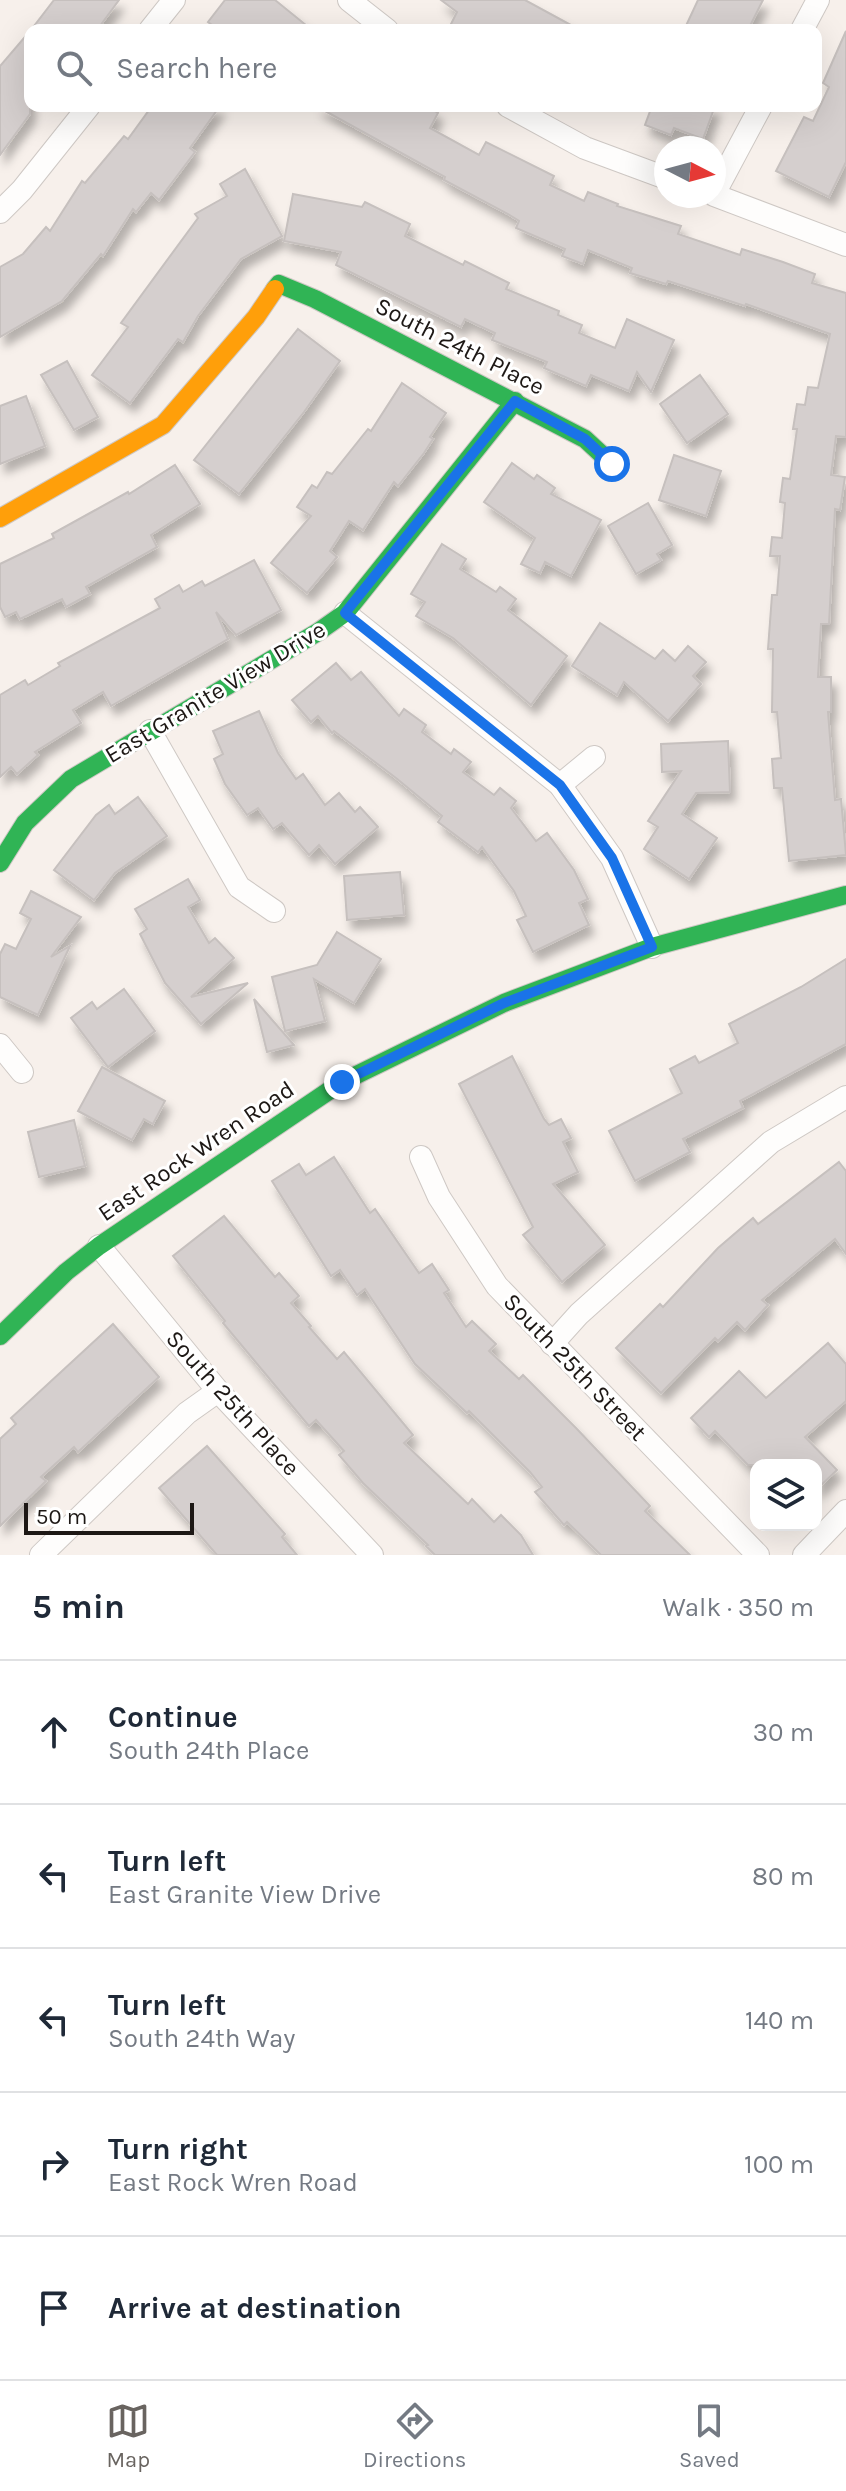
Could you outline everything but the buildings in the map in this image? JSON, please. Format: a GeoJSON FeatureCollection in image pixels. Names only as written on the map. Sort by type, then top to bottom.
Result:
{"type":"FeatureCollection","features":[{"type":"Feature","properties":{"kind":"street"},"geometry":{"type":"LineString","coordinates":[[155,24],[174,0]]}},
{"type":"Feature","properties":{"kind":"street"},"geometry":{"type":"LineString","coordinates":[[349,0],[379,24]]}},
{"type":"Feature","properties":{"kind":"street"},"geometry":{"type":"LineString","coordinates":[[805,24],[818,0]]}},
{"type":"Feature","properties":{"kind":"street"},"geometry":{"type":"LineString","coordinates":[[0,212],[22,190],[84,112]]}},
{"type":"Feature","properties":{"kind":"street"},"geometry":{"type":"LineString","coordinates":[[519,112],[585,148],[654,174]]}},
{"type":"Feature","properties":{"kind":"street"},"geometry":{"type":"LineString","coordinates":[[726,172],[758,112]]}},
{"type":"Feature","properties":{"kind":"street"},"geometry":{"type":"LineString","coordinates":[[726,200],[846,245]]}},
{"type":"Feature","properties":{"kind":"street","name":"South 24th Place"},"geometry":{"type":"LineString","coordinates":[[0,518],[163,425],[256,317],[279,284],[315,299],[515,401],[585,439],[612,464]]}},
{"type":"Feature","properties":{"kind":"street","name":"East Granite View Drive"},"geometry":{"type":"LineString","coordinates":[[0,863],[25,823],[71,779],[345,613],[515,401]]}},
{"type":"Feature","properties":{"kind":"street"},"geometry":{"type":"LineString","coordinates":[[345,613],[560,785],[612,858],[652,947]]}},
{"type":"Feature","properties":{"kind":"street"},"geometry":{"type":"LineString","coordinates":[[150,731],[239,887],[274,911]]}},
{"type":"Feature","properties":{"kind":"street"},"geometry":{"type":"LineString","coordinates":[[560,785],[594,757]]}},
{"type":"Feature","properties":{"kind":"street","name":"East Rock Wren Road"},"geometry":{"type":"LineString","coordinates":[[0,1336],[66,1272],[99,1246],[342,1082],[504,1003],[652,947],[846,895]]}},
{"type":"Feature","properties":{"kind":"street"},"geometry":{"type":"LineString","coordinates":[[0,1045],[22,1072]]}},
{"type":"Feature","properties":{"kind":"street"},"geometry":{"type":"LineString","coordinates":[[552,1344],[579,1314],[771,1142],[846,1097]]}},
{"type":"Feature","properties":{"kind":"street","name":"South 25th Street"},"geometry":{"type":"LineString","coordinates":[[421,1157],[439,1197],[497,1286],[758,1555]]}},
{"type":"Feature","properties":{"kind":"street","name":"South 25th Place"},"geometry":{"type":"LineString","coordinates":[[99,1246],[218,1391],[372,1555]]}},
{"type":"Feature","properties":{"kind":"street"},"geometry":{"type":"LineString","coordinates":[[41,1555],[187,1413],[218,1391]]}},
{"type":"Feature","properties":{"kind":"street"},"geometry":{"type":"LineString","coordinates":[[804,1555],[846,1511]]}},
{"type":"Feature","properties":{"kind":"traffic: fast"},"geometry":{"type":"LineString","coordinates":[[275,289],[279,284],[315,299],[585,439],[612,464]]}},
{"type":"Feature","properties":{"kind":"traffic: fast"},"geometry":{"type":"LineString","coordinates":[[0,863],[25,823],[71,779],[345,613],[515,401]]}},
{"type":"Feature","properties":{"kind":"traffic: fast"},"geometry":{"type":"LineString","coordinates":[[0,1336],[66,1272],[99,1246],[342,1082],[504,1003],[652,947],[846,895]]}},
{"type":"Feature","properties":{"kind":"traffic: slow"},"geometry":{"type":"LineString","coordinates":[[0,518],[163,425],[256,317],[275,289]]}},
{"type":"Feature","properties":{"kind":"route"},"geometry":{"type":"LineString","coordinates":[[342,1082],[504,1003],[652,947],[612,858],[560,785],[345,613],[515,401],[585,439],[612,464]]}}]}
